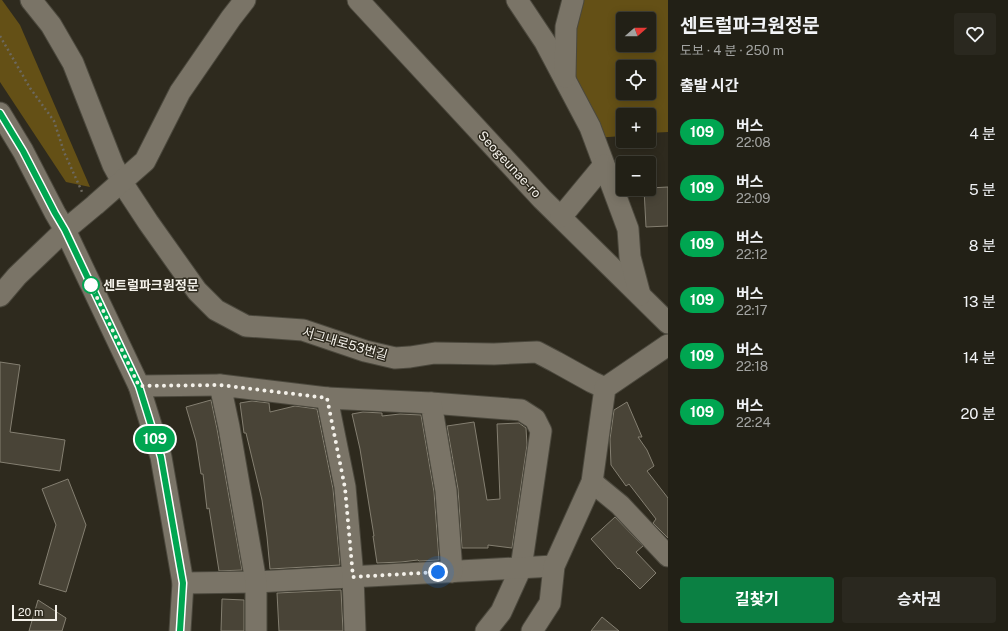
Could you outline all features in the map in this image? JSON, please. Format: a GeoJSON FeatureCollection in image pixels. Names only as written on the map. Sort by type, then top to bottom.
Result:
{"type":"FeatureCollection","features":[{"type":"Feature","properties":{"kind":"street","name":"서그내로53번길"},"geometry":{"type":"LineString","coordinates":[[31,0],[51,25],[73,62],[113,165],[122,182],[148,222],[197,291],[216,310],[246,326],[304,330],[365,351],[395,358],[435,353],[494,354],[537,352],[605,388]]}},
{"type":"Feature","properties":{"kind":"street"},"geometry":{"type":"LineString","coordinates":[[0,296],[17,276],[65,230],[145,161],[180,92],[245,0]]}},
{"type":"Feature","properties":{"kind":"street","name":"Seogeunae-ro"},"geometry":{"type":"LineString","coordinates":[[358,0],[542,199],[668,323]]}},
{"type":"Feature","properties":{"kind":"street"},"geometry":{"type":"LineString","coordinates":[[517,0],[545,42],[590,127],[628,229],[630,257],[640,296]]}},
{"type":"Feature","properties":{"kind":"street"},"geometry":{"type":"LineString","coordinates":[[565,80],[566,27],[573,0]]}},
{"type":"Feature","properties":{"kind":"street"},"geometry":{"type":"LineString","coordinates":[[0,113],[23,151],[65,230],[139,386],[161,457],[183,583],[180,631]]}},
{"type":"Feature","properties":{"kind":"street"},"geometry":{"type":"LineString","coordinates":[[561,217],[604,166]]}},
{"type":"Feature","properties":{"kind":"street"},"geometry":{"type":"LineString","coordinates":[[532,631],[550,603],[554,566],[592,482],[605,388],[668,346]]}},
{"type":"Feature","properties":{"kind":"street"},"geometry":{"type":"LineString","coordinates":[[139,386],[220,385],[327,398],[431,403],[521,410],[535,419],[541,431],[521,568],[501,612],[486,631]]}},
{"type":"Feature","properties":{"kind":"street"},"geometry":{"type":"LineString","coordinates":[[220,385],[229,427],[256,582],[256,631]]}},
{"type":"Feature","properties":{"kind":"street"},"geometry":{"type":"LineString","coordinates":[[327,398],[345,488],[353,577],[355,631]]}},
{"type":"Feature","properties":{"kind":"street"},"geometry":{"type":"LineString","coordinates":[[431,403],[446,491],[452,572]]}},
{"type":"Feature","properties":{"kind":"street"},"geometry":{"type":"LineString","coordinates":[[592,482],[620,505],[668,556]]}},
{"type":"Feature","properties":{"kind":"street"},"geometry":{"type":"LineString","coordinates":[[183,583],[256,582],[554,566]]}},
{"type":"Feature","properties":{"kind":"path"},"geometry":{"type":"LineString","coordinates":[[0,36],[30,88],[54,121],[64,152],[90,209]]}},
{"type":"Feature","properties":{"kind":"shaded area"},"geometry":{"type":"Polygon","coordinates":[[[0,0],[2,0],[20,25],[90,187],[66,182],[0,82],[0,0]]]}},
{"type":"Feature","properties":{"kind":"shaded area"},"geometry":{"type":"Polygon","coordinates":[[[573,0],[668,0],[668,132],[656,133],[656,108],[616,108],[616,136],[594,138],[565,80],[573,0]]]}},
{"type":"Feature","properties":{"kind":"building"},"geometry":{"type":"Polygon","coordinates":[[[668,187],[668,226],[646,227],[644,196],[656,196],[656,188],[668,187]]]}},
{"type":"Feature","properties":{"kind":"building"},"geometry":{"type":"Polygon","coordinates":[[[0,362],[20,365],[10,432],[65,440],[60,471],[0,462],[0,362]]]}},
{"type":"Feature","properties":{"kind":"building"},"geometry":{"type":"Polygon","coordinates":[[[211,400],[242,570],[219,571],[209,508],[207,509],[203,474],[201,474],[196,441],[186,407],[211,400]]]}},
{"type":"Feature","properties":{"kind":"building"},"geometry":{"type":"Polygon","coordinates":[[[252,401],[269,403],[270,412],[295,406],[317,409],[333,489],[340,565],[270,569],[262,500],[246,433],[244,433],[240,403],[252,401]]]}},
{"type":"Feature","properties":{"kind":"building"},"geometry":{"type":"Polygon","coordinates":[[[627,402],[642,437],[638,437],[647,450],[654,466],[647,471],[668,498],[668,538],[653,523],[656,519],[629,484],[626,486],[611,465],[610,439],[614,410],[627,402]]]}},
{"type":"Feature","properties":{"kind":"building"},"geometry":{"type":"Polygon","coordinates":[[[363,412],[382,413],[382,416],[400,414],[421,415],[434,492],[439,560],[377,563],[360,449],[352,414],[363,412]]]}},
{"type":"Feature","properties":{"kind":"building"},"geometry":{"type":"Polygon","coordinates":[[[474,422],[487,500],[500,499],[497,424],[519,423],[526,428],[527,445],[512,548],[488,545],[488,548],[462,548],[458,489],[447,426],[474,422]]]}},
{"type":"Feature","properties":{"kind":"building"},"geometry":{"type":"Polygon","coordinates":[[[68,479],[86,525],[66,592],[39,584],[56,525],[42,489],[68,479]]]}},
{"type":"Feature","properties":{"kind":"building"},"geometry":{"type":"Polygon","coordinates":[[[615,517],[643,546],[636,552],[656,573],[640,589],[619,568],[618,569],[591,539],[615,517]]]}},
{"type":"Feature","properties":{"kind":"building"},"geometry":{"type":"Polygon","coordinates":[[[341,590],[343,631],[279,631],[277,593],[341,590]]]}},
{"type":"Feature","properties":{"kind":"building"},"geometry":{"type":"Polygon","coordinates":[[[222,599],[244,600],[244,631],[221,631],[222,599]]]}},
{"type":"Feature","properties":{"kind":"building"},"geometry":{"type":"Polygon","coordinates":[[[38,600],[66,618],[62,631],[29,631],[38,600]]]}},
{"type":"Feature","properties":{"kind":"building"},"geometry":{"type":"Polygon","coordinates":[[[602,617],[619,631],[591,631],[602,617]]]}},
{"type":"Feature","properties":{"kind":"bus line","name":"109"},"geometry":{"type":"LineString","coordinates":[[0,113],[23,151],[65,230],[139,386],[161,457],[183,583],[180,631]]}},
{"type":"Feature","properties":{"kind":"place","name":"센트럴파크원정문"},"geometry":{"type":"Point","coordinates":[91,285]}},
{"type":"Feature","properties":{"kind":"route"},"geometry":{"type":"LineString","coordinates":[[91,285],[139,386],[220,385],[327,398],[345,488],[353,577],[438,572]]}}]}
